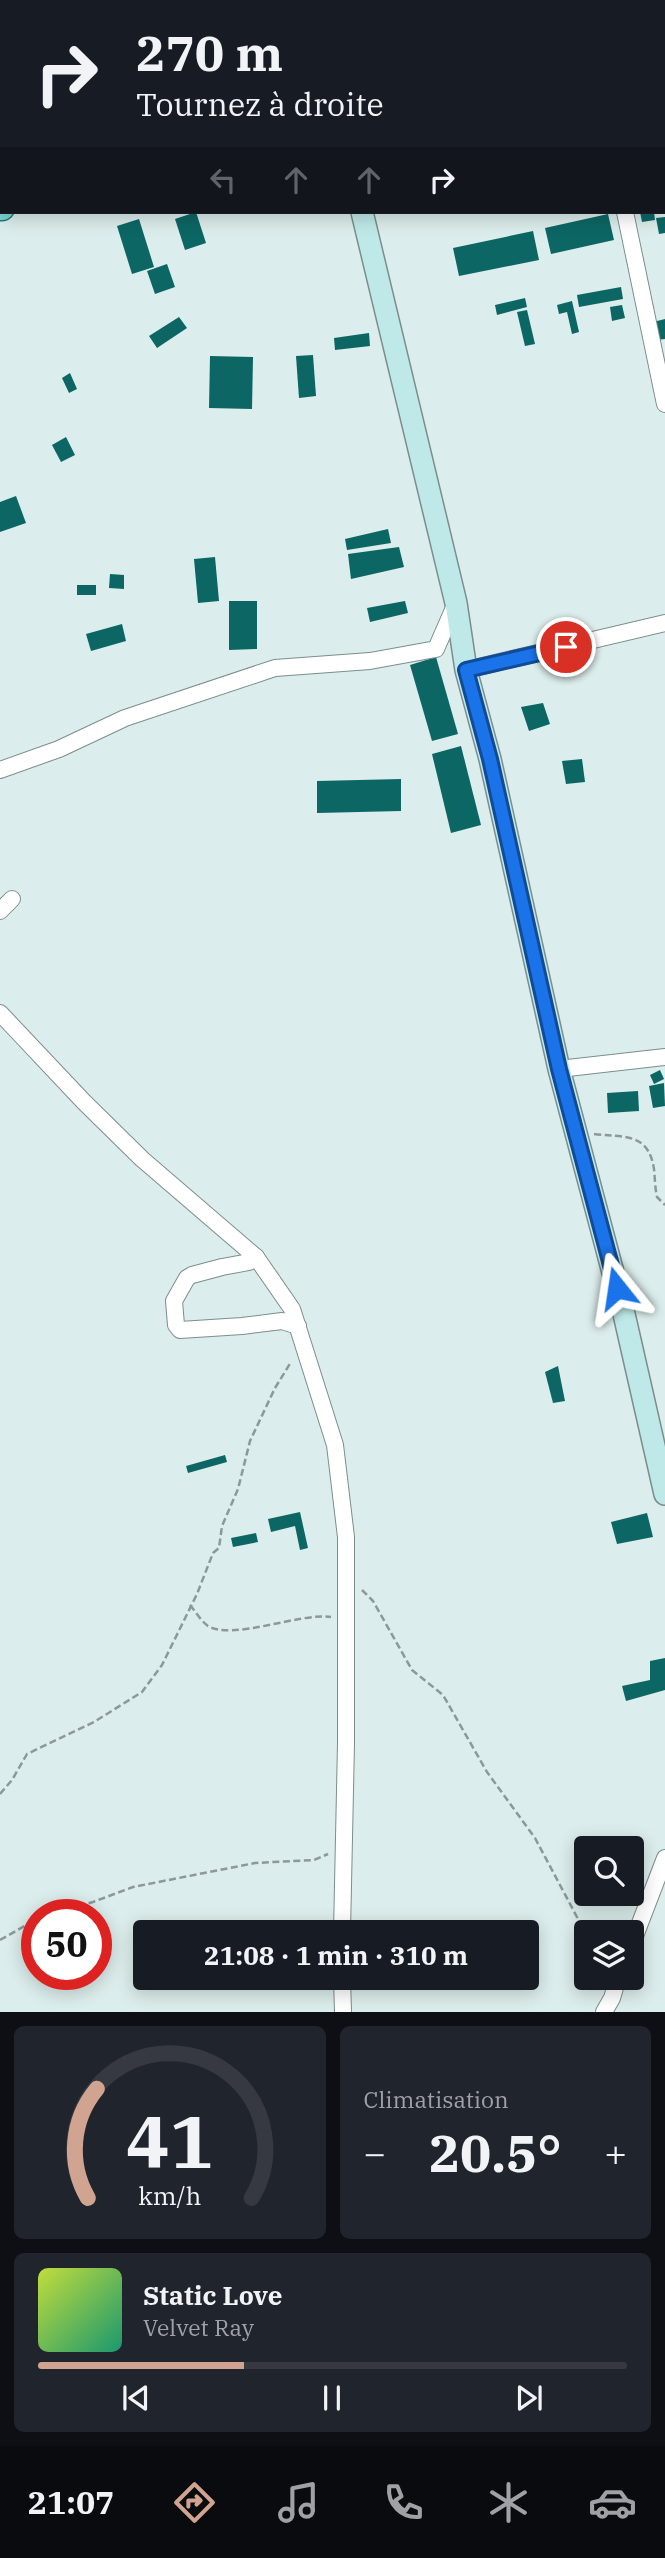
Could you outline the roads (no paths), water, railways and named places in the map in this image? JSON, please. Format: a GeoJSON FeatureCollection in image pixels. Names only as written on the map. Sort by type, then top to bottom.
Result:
{"type":"FeatureCollection","features":[{"type":"Feature","properties":{"kind":"main road"},"geometry":{"type":"LineString","coordinates":[[362,214],[456,603],[466,670],[490,759],[559,1069],[624,1314],[665,1494]]}},
{"type":"Feature","properties":{"kind":"street"},"geometry":{"type":"LineString","coordinates":[[625,214],[665,404]]}},
{"type":"Feature","properties":{"kind":"street"},"geometry":{"type":"LineString","coordinates":[[0,770],[59,749],[125,718],[275,668],[370,661],[436,649],[456,603]]}},
{"type":"Feature","properties":{"kind":"street"},"geometry":{"type":"LineString","coordinates":[[466,670],[665,623]]}},
{"type":"Feature","properties":{"kind":"street"},"geometry":{"type":"LineString","coordinates":[[0,911],[12,899]]}},
{"type":"Feature","properties":{"kind":"street"},"geometry":{"type":"LineString","coordinates":[[0,1013],[74,1093],[142,1159],[256,1257],[292,1309],[335,1445],[346,1537],[342,1920]]}},
{"type":"Feature","properties":{"kind":"street"},"geometry":{"type":"LineString","coordinates":[[559,1069],[665,1057]]}},
{"type":"Feature","properties":{"kind":"street"},"geometry":{"type":"LineString","coordinates":[[256,1257],[249,1262],[222,1266],[187,1278],[174,1301],[176,1325],[180,1330],[282,1321],[298,1326]]}},
{"type":"Feature","properties":{"kind":"street"},"geometry":{"type":"LineString","coordinates":[[641,1920],[665,1858]]}},
{"type":"Feature","properties":{"kind":"street"},"geometry":{"type":"LineString","coordinates":[[342,1990],[343,2012]]}},
{"type":"Feature","properties":{"kind":"street"},"geometry":{"type":"LineString","coordinates":[[604,2012],[614,1990]]}}]}
